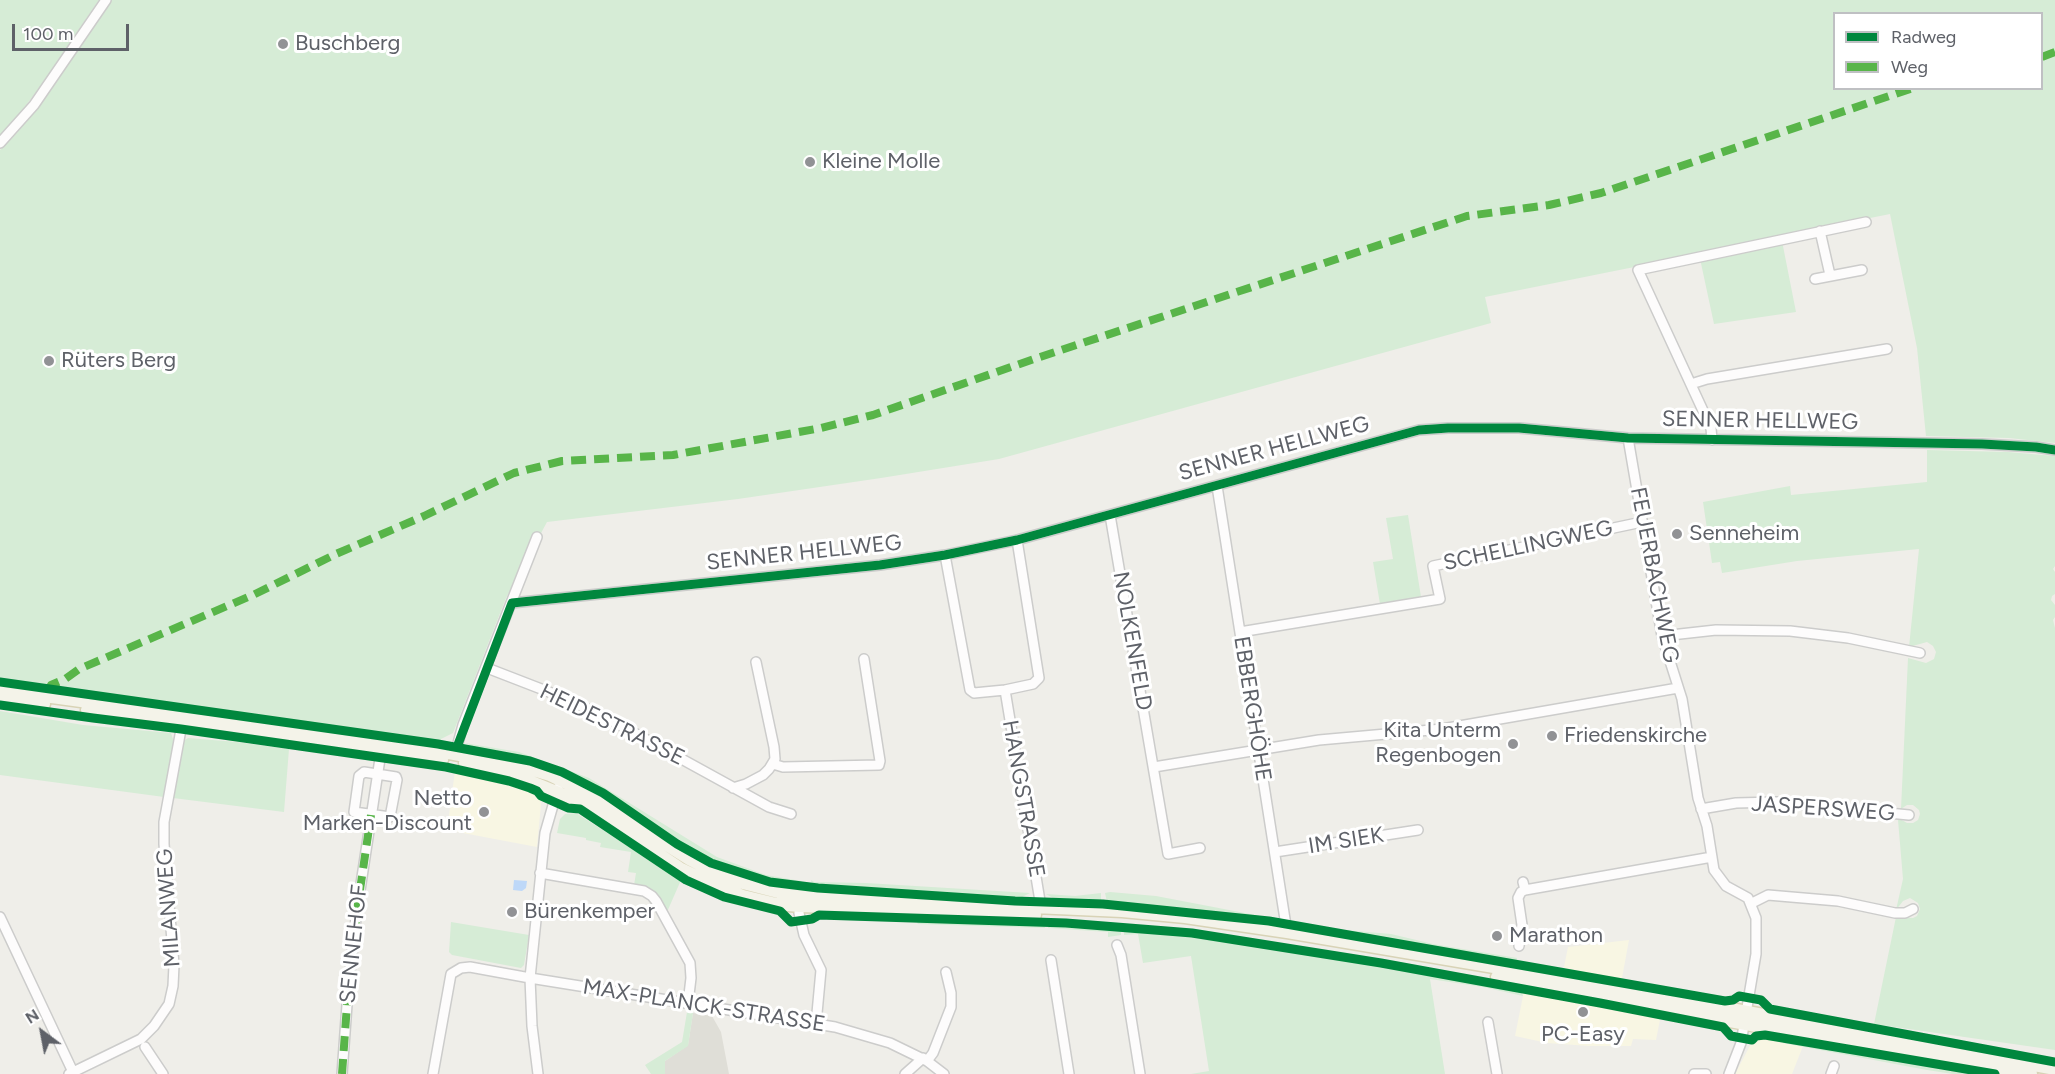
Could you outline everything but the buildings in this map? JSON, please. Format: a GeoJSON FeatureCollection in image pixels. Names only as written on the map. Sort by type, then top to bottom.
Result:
{"type":"FeatureCollection","features":[{"type":"Feature","properties":{"kind":"main road"},"geometry":{"type":"LineString","coordinates":[[0,690],[455,754],[520,766],[559,786],[681,869],[743,896],[776,904],[800,901],[1041,907],[1185,917],[1287,932],[1745,1017],[2031,1074]]}},
{"type":"Feature","properties":{"kind":"main road"},"geometry":{"type":"LineString","coordinates":[[0,699],[454,761],[559,786]]}},
{"type":"Feature","properties":{"kind":"main road"},"geometry":{"type":"LineString","coordinates":[[800,901],[1185,925],[1287,940],[2055,1069]]}},
{"type":"Feature","properties":{"kind":"street"},"geometry":{"type":"LineString","coordinates":[[0,143],[34,105],[106,0]]}},
{"type":"Feature","properties":{"kind":"street"},"geometry":{"type":"LineString","coordinates":[[1830,275],[1820,231],[1866,222]]}},
{"type":"Feature","properties":{"kind":"street","name":"SENNER HELLWEG"},"geometry":{"type":"LineString","coordinates":[[1712,440],[1711,428],[1638,270],[1820,231]]}},
{"type":"Feature","properties":{"kind":"street"},"geometry":{"type":"LineString","coordinates":[[1815,279],[1862,270]]}},
{"type":"Feature","properties":{"kind":"street","name":"SENNER HELLWEG"},"geometry":{"type":"LineString","coordinates":[[1691,384],[1707,379],[1887,349]]}},
{"type":"Feature","properties":{"kind":"street","name":"SENNER HELLWEG"},"geometry":{"type":"LineString","coordinates":[[512,603],[880,565],[945,555],[1017,540],[1419,430],[1519,428],[1628,438],[1982,444],[2055,450]]}},
{"type":"Feature","properties":{"kind":"street","name":"FEUERBACHWEG"},"geometry":{"type":"LineString","coordinates":[[1628,438],[1662,636],[1678,688],[1714,870],[1722,883],[1744,894],[1752,903]]}},
{"type":"Feature","properties":{"kind":"street","name":"EBBERGHÖHE"},"geometry":{"type":"LineString","coordinates":[[1217,486],[1287,932]]}},
{"type":"Feature","properties":{"kind":"street","name":"NOLKENFELD"},"geometry":{"type":"LineString","coordinates":[[1110,515],[1168,854],[1200,848]]}},
{"type":"Feature","properties":{"kind":"street","name":"SCHELLINGWEG"},"geometry":{"type":"LineString","coordinates":[[1240,632],[1440,599],[1433,566],[1642,522]]}},
{"type":"Feature","properties":{"kind":"street"},"geometry":{"type":"LineString","coordinates":[[455,754],[464,725],[537,537]]}},
{"type":"Feature","properties":{"kind":"street","name":"HANGSTRASSE"},"geometry":{"type":"LineString","coordinates":[[945,555],[970,690],[974,693],[1005,690],[1033,684],[1039,678],[1017,540]]}},
{"type":"Feature","properties":{"kind":"street"},"geometry":{"type":"LineString","coordinates":[[1662,636],[1716,630],[1790,631],[1848,638],[1920,654]]}},
{"type":"Feature","properties":{"kind":"street"},"geometry":{"type":"LineString","coordinates":[[773,764],[783,767],[879,765],[864,658]]}},
{"type":"Feature","properties":{"kind":"street"},"geometry":{"type":"LineString","coordinates":[[733,788],[754,780],[773,764],[774,747],[756,662]]}},
{"type":"Feature","properties":{"kind":"street","name":"HEIDESTRASSE"},"geometry":{"type":"LineString","coordinates":[[487,668],[562,697],[607,718],[769,807],[791,814]]}},
{"type":"Feature","properties":{"kind":"street"},"geometry":{"type":"LineString","coordinates":[[1154,767],[1319,740],[1442,729],[1678,688]]}},
{"type":"Feature","properties":{"kind":"street","name":"HANGSTRASSE"},"geometry":{"type":"LineString","coordinates":[[1005,690],[1041,907]]}},
{"type":"Feature","properties":{"kind":"street","name":"MILANWEG"},"geometry":{"type":"LineString","coordinates":[[71,1073],[141,1039],[154,1026],[169,1004],[174,965],[164,822],[182,724]]}},
{"type":"Feature","properties":{"kind":"street","name":"SENNEHOF"},"geometry":{"type":"LineString","coordinates":[[342,1074],[357,910],[381,752]]}},
{"type":"Feature","properties":{"kind":"street"},"geometry":{"type":"LineString","coordinates":[[361,773],[396,777],[390,817],[371,815],[356,813],[353,809],[361,773]]}},
{"type":"Feature","properties":{"kind":"street"},"geometry":{"type":"LineString","coordinates":[[538,1074],[531,1018],[530,978],[545,833],[559,786]]}},
{"type":"Feature","properties":{"kind":"street","name":"JASPERSWEG"},"geometry":{"type":"LineString","coordinates":[[1701,809],[1736,803],[1776,802],[1908,815]]}},
{"type":"Feature","properties":{"kind":"street","name":"IM SIEK"},"geometry":{"type":"LineString","coordinates":[[1275,852],[1418,830]]}},
{"type":"Feature","properties":{"kind":"street"},"geometry":{"type":"LineString","coordinates":[[1520,946],[1522,925],[1518,898],[1524,886],[1712,857]]}},
{"type":"Feature","properties":{"kind":"street"},"geometry":{"type":"LineString","coordinates":[[540,873],[644,891],[652,896],[690,963],[692,978],[688,1003]]}},
{"type":"Feature","properties":{"kind":"street"},"geometry":{"type":"LineString","coordinates":[[1730,1074],[1739,1051],[1757,936],[1752,903],[1768,896],[1838,902],[1895,913],[1913,909]]}},
{"type":"Feature","properties":{"kind":"street"},"geometry":{"type":"LineString","coordinates":[[800,901],[804,935],[821,970],[816,1024]]}},
{"type":"Feature","properties":{"kind":"street"},"geometry":{"type":"LineString","coordinates":[[0,917],[71,1073]]}},
{"type":"Feature","properties":{"kind":"street"},"geometry":{"type":"LineString","coordinates":[[1117,945],[1121,955],[1140,1074]]}},
{"type":"Feature","properties":{"kind":"street"},"geometry":{"type":"LineString","coordinates":[[1051,960],[1069,1074]]}},
{"type":"Feature","properties":{"kind":"street","name":"MAX-PLANCK-STRASSE"},"geometry":{"type":"LineString","coordinates":[[433,1074],[451,974],[470,967],[847,1030],[890,1043],[925,1059],[944,1074]]}},
{"type":"Feature","properties":{"kind":"street"},"geometry":{"type":"LineString","coordinates":[[906,1074],[933,1053],[951,1007],[951,993],[946,972]]}},
{"type":"Feature","properties":{"kind":"street"},"geometry":{"type":"LineString","coordinates":[[1488,1022],[1497,1074]]}},
{"type":"Feature","properties":{"kind":"street"},"geometry":{"type":"LineString","coordinates":[[145,1047],[163,1074]]}},
{"type":"Feature","properties":{"kind":"street"},"geometry":{"type":"LineString","coordinates":[[1694,1074],[1706,1074]]}},
{"type":"Feature","properties":{"kind":"shaded area"},"geometry":{"type":"Polygon","coordinates":[[[455,771],[497,779],[536,792],[541,804],[537,847],[447,830],[455,771]]]}},
{"type":"Feature","properties":{"kind":"shaded area"},"geometry":{"type":"Polygon","coordinates":[[[1629,940],[1622,978],[1625,982],[1567,972],[1564,967],[1568,947],[1629,940]]]}},
{"type":"Feature","properties":{"kind":"shaded area"},"geometry":{"type":"Polygon","coordinates":[[[1521,990],[1652,1015],[1660,1020],[1656,1040],[1633,1039],[1631,1046],[1589,1046],[1547,1043],[1515,1036],[1523,996],[1521,990]]]}},
{"type":"Feature","properties":{"kind":"shaded area"},"geometry":{"type":"Polygon","coordinates":[[[693,1013],[712,1016],[721,1032],[729,1074],[665,1074],[665,1061],[688,1045],[693,1013]]]}},
{"type":"Feature","properties":{"kind":"shaded area"},"geometry":{"type":"Polygon","coordinates":[[[1762,1035],[1783,1039],[1783,1043],[1803,1046],[1792,1074],[1735,1074],[1752,1042],[1756,1037],[1762,1035]]]}},
{"type":"Feature","properties":{"kind":"green space"},"geometry":{"type":"Polygon","coordinates":[[[0,0],[99,0],[42,84],[0,136],[0,0]]]}},
{"type":"Feature","properties":{"kind":"green space"},"geometry":{"type":"Polygon","coordinates":[[[112,0],[2055,0],[2055,443],[2009,438],[1926,436],[1917,348],[1890,214],[1781,236],[1796,312],[1714,324],[1699,254],[1485,297],[1491,323],[999,459],[738,499],[547,522],[506,598],[453,733],[437,741],[0,682],[0,150],[41,103],[112,0]]]}},
{"type":"Feature","properties":{"kind":"green space"},"geometry":{"type":"Polygon","coordinates":[[[1927,450],[2055,456],[2055,566],[2053,569],[2055,594],[2051,600],[2055,605],[2053,620],[2055,628],[2055,1050],[1874,1024],[1896,917],[1913,918],[1917,916],[1920,909],[1918,903],[1910,898],[1903,901],[1896,910],[1903,879],[1898,820],[1913,823],[1918,820],[1920,814],[1913,805],[1907,805],[1901,809],[1908,658],[1926,663],[1934,659],[1936,652],[1927,642],[1909,647],[1919,549],[1797,561],[1722,573],[1720,562],[1712,563],[1703,502],[1790,486],[1791,495],[1927,482],[1927,450]]]}},
{"type":"Feature","properties":{"kind":"green space"},"geometry":{"type":"Polygon","coordinates":[[[1408,515],[1421,597],[1380,604],[1373,562],[1393,559],[1386,518],[1408,515]]]}},
{"type":"Feature","properties":{"kind":"green space"},"geometry":{"type":"Polygon","coordinates":[[[0,711],[83,725],[171,733],[174,742],[164,797],[0,775],[0,711]]]}},
{"type":"Feature","properties":{"kind":"green space"},"geometry":{"type":"Polygon","coordinates":[[[188,738],[289,749],[284,812],[173,798],[182,742],[188,738]]]}},
{"type":"Feature","properties":{"kind":"green space"},"geometry":{"type":"Polygon","coordinates":[[[465,743],[519,752],[589,778],[717,857],[766,875],[801,881],[810,886],[759,878],[727,868],[697,854],[616,799],[572,775],[547,764],[478,749],[465,743]]]}},
{"type":"Feature","properties":{"kind":"green space"},"geometry":{"type":"Polygon","coordinates":[[[576,813],[681,880],[667,912],[659,899],[642,886],[634,885],[636,873],[628,872],[631,852],[600,847],[601,843],[586,840],[586,838],[557,833],[560,819],[565,814],[576,813]]]}},
{"type":"Feature","properties":{"kind":"green space"},"geometry":{"type":"Polygon","coordinates":[[[811,880],[814,882],[1030,893],[1020,898],[956,895],[812,886],[811,880]]]}},
{"type":"Feature","properties":{"kind":"green space"},"geometry":{"type":"Polygon","coordinates":[[[1101,893],[1101,901],[1053,898],[1046,894],[1075,896],[1101,893]]]}},
{"type":"Feature","properties":{"kind":"green space"},"geometry":{"type":"Polygon","coordinates":[[[1105,893],[1156,896],[1276,919],[1267,920],[1187,908],[1107,902],[1105,893]]]}},
{"type":"Feature","properties":{"kind":"green space"},"geometry":{"type":"Polygon","coordinates":[[[915,920],[1044,924],[1045,928],[918,924],[915,920]]]}},
{"type":"Feature","properties":{"kind":"green space"},"geometry":{"type":"Polygon","coordinates":[[[451,922],[529,935],[524,965],[521,968],[452,955],[449,952],[451,922]]]}},
{"type":"Feature","properties":{"kind":"green space"},"geometry":{"type":"Polygon","coordinates":[[[1291,922],[1332,929],[1391,934],[1433,944],[1517,958],[1516,963],[1291,922]]]}},
{"type":"Feature","properties":{"kind":"green space"},"geometry":{"type":"Polygon","coordinates":[[[1048,924],[1121,927],[1121,935],[1108,937],[1108,932],[1048,928],[1048,924]]]}},
{"type":"Feature","properties":{"kind":"green space"},"geometry":{"type":"Polygon","coordinates":[[[1124,928],[1238,941],[1381,964],[1521,990],[1523,996],[1430,979],[1445,1074],[1191,1074],[1209,1071],[1191,956],[1143,963],[1138,934],[1124,935],[1124,928]]]}},
{"type":"Feature","properties":{"kind":"green space"},"geometry":{"type":"Polygon","coordinates":[[[687,1012],[693,1013],[688,1046],[665,1061],[665,1074],[651,1074],[645,1065],[682,1042],[687,1012]]]}},
{"type":"Feature","properties":{"kind":"green space"},"geometry":{"type":"Polygon","coordinates":[[[1783,1039],[1985,1074],[1953,1074],[1927,1070],[1783,1043],[1783,1039]]]}},
{"type":"Feature","properties":{"kind":"water"},"geometry":{"type":"Polygon","coordinates":[[[514,880],[527,881],[526,888],[522,891],[513,890],[514,880]]]}},
{"type":"Feature","properties":{"kind":"marked path"},"geometry":{"type":"LineString","coordinates":[[2043,57],[2055,52]]}},
{"type":"Feature","properties":{"kind":"marked path"},"geometry":{"type":"LineString","coordinates":[[48,691],[51,685],[79,669],[253,595],[336,554],[424,516],[514,473],[562,461],[673,455],[821,428],[873,415],[1037,358],[1467,216],[1549,205],[1601,193],[1907,90]]}},
{"type":"Feature","properties":{"kind":"marked path"},"geometry":{"type":"LineString","coordinates":[[342,1074],[357,910],[371,815]]}},
{"type":"Feature","properties":{"kind":"cycle path"},"geometry":{"type":"LineString","coordinates":[[457,747],[512,603],[880,565],[945,555],[1017,540],[1419,430],[1519,428],[1628,438],[1982,444],[2055,450]]}},
{"type":"Feature","properties":{"kind":"cycle path"},"geometry":{"type":"LineString","coordinates":[[0,682],[438,744],[530,761],[562,772],[603,793],[677,844],[711,863],[770,882],[818,888],[1015,901],[1103,904],[1269,921],[1725,1001],[1739,996],[1761,1000],[1770,1009],[2055,1062]]}},
{"type":"Feature","properties":{"kind":"cycle path"},"geometry":{"type":"LineString","coordinates":[[0,705],[446,767],[509,781],[537,791],[541,796],[568,808],[580,809],[686,880],[724,897],[780,911],[791,922],[812,919],[819,915],[1066,923],[1192,933],[1381,963],[1600,1003],[1723,1027],[1731,1036],[1752,1040],[1756,1036],[1765,1035],[1995,1074]]}},
{"type":"Feature","properties":{"kind":"place","name":"Buschberg"},"geometry":{"type":"Point","coordinates":[283,44]}},
{"type":"Feature","properties":{"kind":"place","name":"Kleine Molle"},"geometry":{"type":"Point","coordinates":[810,162]}},
{"type":"Feature","properties":{"kind":"place","name":"Rüters Berg"},"geometry":{"type":"Point","coordinates":[49,361]}},
{"type":"Feature","properties":{"kind":"place","name":"Senneheim"},"geometry":{"type":"Point","coordinates":[1677,534]}},
{"type":"Feature","properties":{"kind":"place","name":"Friedenskirche"},"geometry":{"type":"Point","coordinates":[1552,736]}},
{"type":"Feature","properties":{"kind":"place","name":"Kita Unterm Regenbogen"},"geometry":{"type":"Point","coordinates":[1513,744]}},
{"type":"Feature","properties":{"kind":"place","name":"Netto Marken-Discount"},"geometry":{"type":"Point","coordinates":[484,812]}},
{"type":"Feature","properties":{"kind":"place","name":"Bürenkemper"},"geometry":{"type":"Point","coordinates":[512,912]}},
{"type":"Feature","properties":{"kind":"place","name":"Marathon"},"geometry":{"type":"Point","coordinates":[1497,936]}},
{"type":"Feature","properties":{"kind":"place","name":"PC-Easy"},"geometry":{"type":"Point","coordinates":[1583,1012]}}]}
